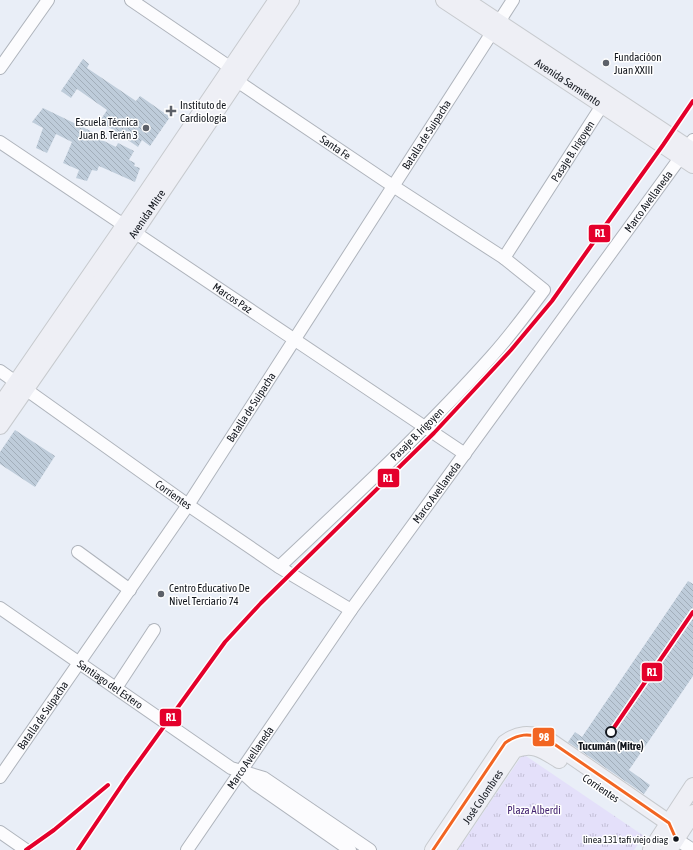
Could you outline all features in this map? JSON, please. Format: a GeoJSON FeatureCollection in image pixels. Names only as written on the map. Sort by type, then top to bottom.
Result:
{"type":"FeatureCollection","features":[{"type":"Feature","properties":{"kind":"main road","name":"Avenida Mitre"},"geometry":{"type":"LineString","coordinates":[[234,75],[277,0]]}},
{"type":"Feature","properties":{"kind":"main road","name":"Avenida Mitre"},"geometry":{"type":"LineString","coordinates":[[0,426],[21,385],[129,230],[234,75],[291,0]]}},
{"type":"Feature","properties":{"kind":"main road","name":"Avenida Sarmiento"},"geometry":{"type":"LineString","coordinates":[[444,0],[496,26],[689,152]]}},
{"type":"Feature","properties":{"kind":"main road","name":"Avenida Sarmiento"},"geometry":{"type":"LineString","coordinates":[[465,0],[496,26],[603,104],[689,152]]}},
{"type":"Feature","properties":{"kind":"main road","name":"Avenida Mitre"},"geometry":{"type":"LineString","coordinates":[[0,406],[21,385]]}},
{"type":"Feature","properties":{"kind":"main road","name":"José Colombres"},"geometry":{"type":"LineString","coordinates":[[433,850],[505,743],[514,736],[523,741],[514,750],[447,850]]}},
{"type":"Feature","properties":{"kind":"main road","name":"Corrientes"},"geometry":{"type":"LineString","coordinates":[[523,741],[542,749],[670,836]]}},
{"type":"Feature","properties":{"kind":"main road"},"geometry":{"type":"LineString","coordinates":[[670,836],[693,786]]}},
{"type":"Feature","properties":{"kind":"main road"},"geometry":{"type":"LineString","coordinates":[[651,850],[670,836],[693,813]]}},
{"type":"Feature","properties":{"kind":"street"},"geometry":{"type":"LineString","coordinates":[[0,68],[48,0]]}},
{"type":"Feature","properties":{"kind":"street","name":"Santa Fe"},"geometry":{"type":"LineString","coordinates":[[131,0],[234,75],[393,186],[504,258],[544,290]]}},
{"type":"Feature","properties":{"kind":"street","name":"Batalla de Suipacha"},"geometry":{"type":"LineString","coordinates":[[0,777],[80,663],[188,504],[513,0]]}},
{"type":"Feature","properties":{"kind":"street","name":"Pasaje B. Irigoyen"},"geometry":{"type":"LineString","coordinates":[[504,258],[603,104]]}},
{"type":"Feature","properties":{"kind":"street","name":"Marcos Paz"},"geometry":{"type":"LineString","coordinates":[[0,142],[129,230],[465,454]]}},
{"type":"Feature","properties":{"kind":"street","name":"Marco Avellaneda"},"geometry":{"type":"LineString","coordinates":[[187,850],[242,772],[351,610],[689,152]]}},
{"type":"Feature","properties":{"kind":"street","name":"Pasaje B. Irigoyen"},"geometry":{"type":"LineString","coordinates":[[279,567],[425,427],[492,356],[544,290]]}},
{"type":"Feature","properties":{"kind":"street","name":"Corrientes"},"geometry":{"type":"LineString","coordinates":[[0,371],[279,567],[351,610]]}},
{"type":"Feature","properties":{"kind":"street"},"geometry":{"type":"LineString","coordinates":[[78,552],[130,590]]}},
{"type":"Feature","properties":{"kind":"street","name":"Santiago del Estero"},"geometry":{"type":"LineString","coordinates":[[0,608],[231,768],[264,778],[370,850]]}},
{"type":"Feature","properties":{"kind":"street"},"geometry":{"type":"LineString","coordinates":[[116,688],[154,630]]}},
{"type":"Feature","properties":{"kind":"street","name":"Santiago del Estero"},"geometry":{"type":"LineString","coordinates":[[242,772],[255,784],[350,850]]}},
{"type":"Feature","properties":{"kind":"street"},"geometry":{"type":"LineString","coordinates":[[0,832],[26,850]]}},
{"type":"Feature","properties":{"kind":"street","name":"Corrientes"},"geometry":{"type":"LineString","coordinates":[[670,836],[693,850]]}},
{"type":"Feature","properties":{"kind":"green space","name":"Plaza Alberdi"},"geometry":{"type":"Polygon","coordinates":[[[523,754],[644,836],[634,850],[458,850],[523,754]]]}},
{"type":"Feature","properties":{"kind":"building"},"geometry":{"type":"Polygon","coordinates":[[[83,59],[89,64],[87,68],[136,101],[140,96],[170,117],[150,146],[142,140],[138,147],[100,121],[107,110],[77,89],[71,98],[61,91],[83,59]]]}},
{"type":"Feature","properties":{"kind":"building"},"geometry":{"type":"Polygon","coordinates":[[[43,108],[101,136],[100,139],[116,147],[118,143],[134,151],[129,160],[135,163],[134,166],[140,168],[135,182],[99,166],[97,171],[92,170],[87,181],[76,178],[79,170],[63,163],[72,142],[56,134],[47,153],[36,148],[43,128],[32,122],[43,108]]]}},
{"type":"Feature","properties":{"kind":"building"},"geometry":{"type":"Polygon","coordinates":[[[15,430],[55,456],[35,487],[0,464],[0,452],[15,430]]]}},
{"type":"Feature","properties":{"kind":"building"},"geometry":{"type":"Polygon","coordinates":[[[688,581],[693,584],[693,676],[629,770],[650,785],[644,794],[568,742],[575,732],[582,737],[688,581]]]}},
{"type":"Feature","properties":{"kind":"transit line","name":"R1"},"geometry":{"type":"LineString","coordinates":[[78,850],[126,779],[225,642],[261,603],[434,433],[511,350],[552,301],[693,101]]}},
{"type":"Feature","properties":{"kind":"transit line","name":"R1"},"geometry":{"type":"LineString","coordinates":[[611,732],[693,612]]}},
{"type":"Feature","properties":{"kind":"transit line","name":"98"},"geometry":{"type":"LineString","coordinates":[[433,850],[505,743],[515,737],[524,735],[544,737],[669,823],[676,839]]}},
{"type":"Feature","properties":{"kind":"transit line","name":"R1"},"geometry":{"type":"LineString","coordinates":[[26,850],[54,830],[108,785]]}},
{"type":"Feature","properties":{"kind":"place","name":"Fundacióon Juan XXIII"},"geometry":{"type":"Point","coordinates":[606,63]}},
{"type":"Feature","properties":{"kind":"place","name":"Instituto de Cardiología"},"geometry":{"type":"Point","coordinates":[171,111]}},
{"type":"Feature","properties":{"kind":"place","name":"Escuela Técnica Juan B. Terán 3"},"geometry":{"type":"Point","coordinates":[146,128]}},
{"type":"Feature","properties":{"kind":"place","name":"Centro Educativo De Nivel Terciario 74"},"geometry":{"type":"Point","coordinates":[161,594]}},
{"type":"Feature","properties":{"kind":"place","name":"Tucumán (Mitre)"},"geometry":{"type":"Point","coordinates":[611,732]}},
{"type":"Feature","properties":{"kind":"place","name":"linea 131 tafi viejo diag"},"geometry":{"type":"Point","coordinates":[676,839]}}]}
